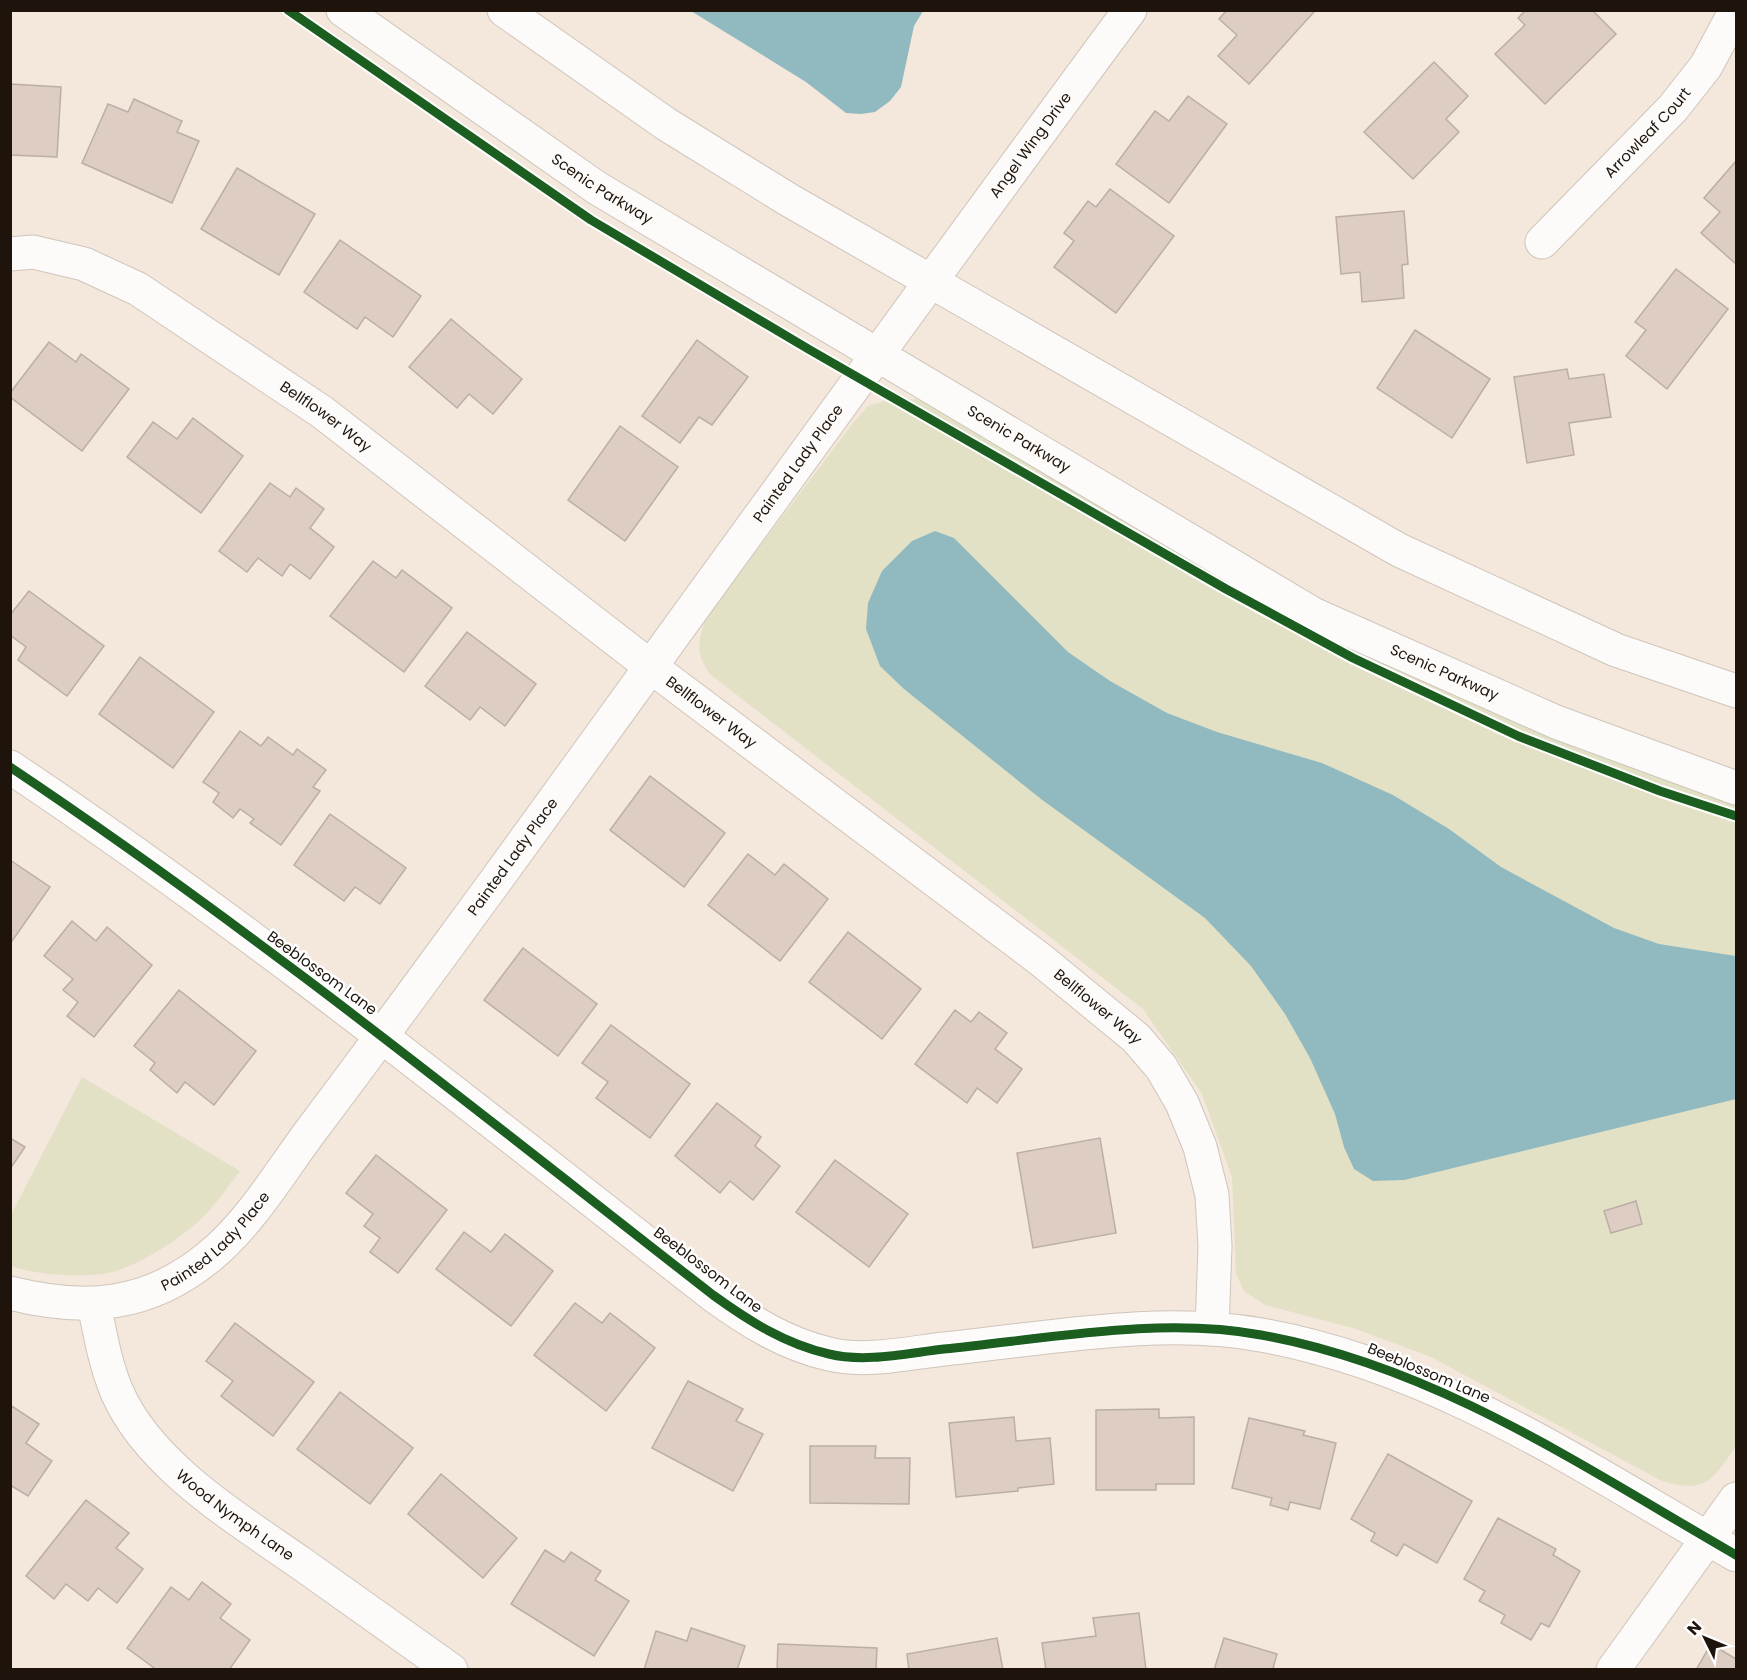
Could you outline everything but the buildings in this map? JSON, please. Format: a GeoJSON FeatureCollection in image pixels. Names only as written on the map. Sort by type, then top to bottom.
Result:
{"type":"FeatureCollection","features":[{"type":"Feature","properties":{"kind":"street","name":"Scenic Parkway"},"geometry":{"type":"LineString","coordinates":[[343,10],[597,188],[1313,614],[1556,722],[1737,788]]}},
{"type":"Feature","properties":{"kind":"street"},"geometry":{"type":"LineString","coordinates":[[504,10],[666,124],[789,200],[931,279],[1399,550],[1616,650],[1737,691]]}},
{"type":"Feature","properties":{"kind":"street","name":"Angel Wing Drive"},"geometry":{"type":"LineString","coordinates":[[931,279],[1130,10]]}},
{"type":"Feature","properties":{"kind":"street","name":"Arrowleaf Court"},"geometry":{"type":"LineString","coordinates":[[1542,242],[1673,108],[1706,66],[1736,10]]}},
{"type":"Feature","properties":{"kind":"street","name":"Bellflower Way"},"geometry":{"type":"LineString","coordinates":[[10,254],[33,252],[84,264],[138,289],[322,412],[651,667],[1041,960],[1136,1038],[1161,1067],[1182,1102],[1197,1138],[1212,1195],[1215,1246],[1212,1329]]}},
{"type":"Feature","properties":{"kind":"street","name":"Painted Lady Place"},"geometry":{"type":"LineString","coordinates":[[10,1293],[52,1304],[94,1304],[133,1298],[175,1282],[212,1254],[245,1219],[382,1036],[931,279]]}},
{"type":"Feature","properties":{"kind":"street","name":"Beeblossom Lane"},"geometry":{"type":"LineString","coordinates":[[10,767],[72,808],[382,1036],[713,1295],[750,1322],[785,1340],[832,1355],[877,1356],[1132,1330],[1212,1329],[1258,1334],[1315,1346],[1384,1367],[1439,1390],[1504,1422],[1737,1555]]}},
{"type":"Feature","properties":{"kind":"street","name":"Wood Nymph Lane"},"geometry":{"type":"LineString","coordinates":[[94,1304],[105,1355],[117,1393],[138,1426],[172,1466],[238,1519],[450,1670]]}},
{"type":"Feature","properties":{"kind":"street"},"geometry":{"type":"LineString","coordinates":[[1613,1670],[1737,1499]]}},
{"type":"Feature","properties":{"kind":"green space"},"geometry":{"type":"Polygon","coordinates":[[[891,399],[920,399],[1372,647],[1736,797],[1736,1446],[1721,1468],[1707,1481],[1689,1486],[1662,1481],[1431,1357],[1356,1329],[1265,1305],[1244,1291],[1236,1274],[1232,1177],[1202,1094],[1143,1009],[711,675],[702,661],[699,648],[705,619],[853,423],[868,406],[891,399]]]}},
{"type":"Feature","properties":{"kind":"green space"},"geometry":{"type":"Polygon","coordinates":[[[82,1077],[240,1171],[210,1210],[191,1228],[171,1243],[126,1268],[92,1275],[63,1275],[34,1272],[11,1266],[11,1215],[82,1077]]]}},
{"type":"Feature","properties":{"kind":"water"},"geometry":{"type":"Polygon","coordinates":[[[691,11],[923,11],[914,26],[901,87],[890,101],[875,112],[861,114],[846,113],[806,82],[691,11]]]}},
{"type":"Feature","properties":{"kind":"water"},"geometry":{"type":"Polygon","coordinates":[[[935,531],[954,538],[1068,652],[1110,681],[1167,713],[1217,732],[1322,763],[1393,795],[1449,829],[1501,867],[1614,928],[1659,944],[1736,956],[1736,1099],[1404,1180],[1373,1181],[1354,1169],[1344,1147],[1335,1114],[1310,1058],[1285,1014],[1251,966],[1205,918],[1041,799],[904,689],[880,666],[866,629],[868,603],[882,571],[912,541],[935,531]]]}},
{"type":"Feature","properties":{"kind":"cycle path"},"geometry":{"type":"LineString","coordinates":[[288,10],[591,220],[810,350],[1226,589],[1353,658],[1518,736],[1660,791],[1736,816]]}},
{"type":"Feature","properties":{"kind":"cycle path"},"geometry":{"type":"LineString","coordinates":[[10,767],[101,829],[279,958],[713,1295],[740,1314],[782,1338],[813,1350],[857,1358],[1143,1328],[1223,1330],[1261,1335],[1325,1350],[1388,1370],[1448,1395],[1565,1455],[1736,1555]]}}]}
